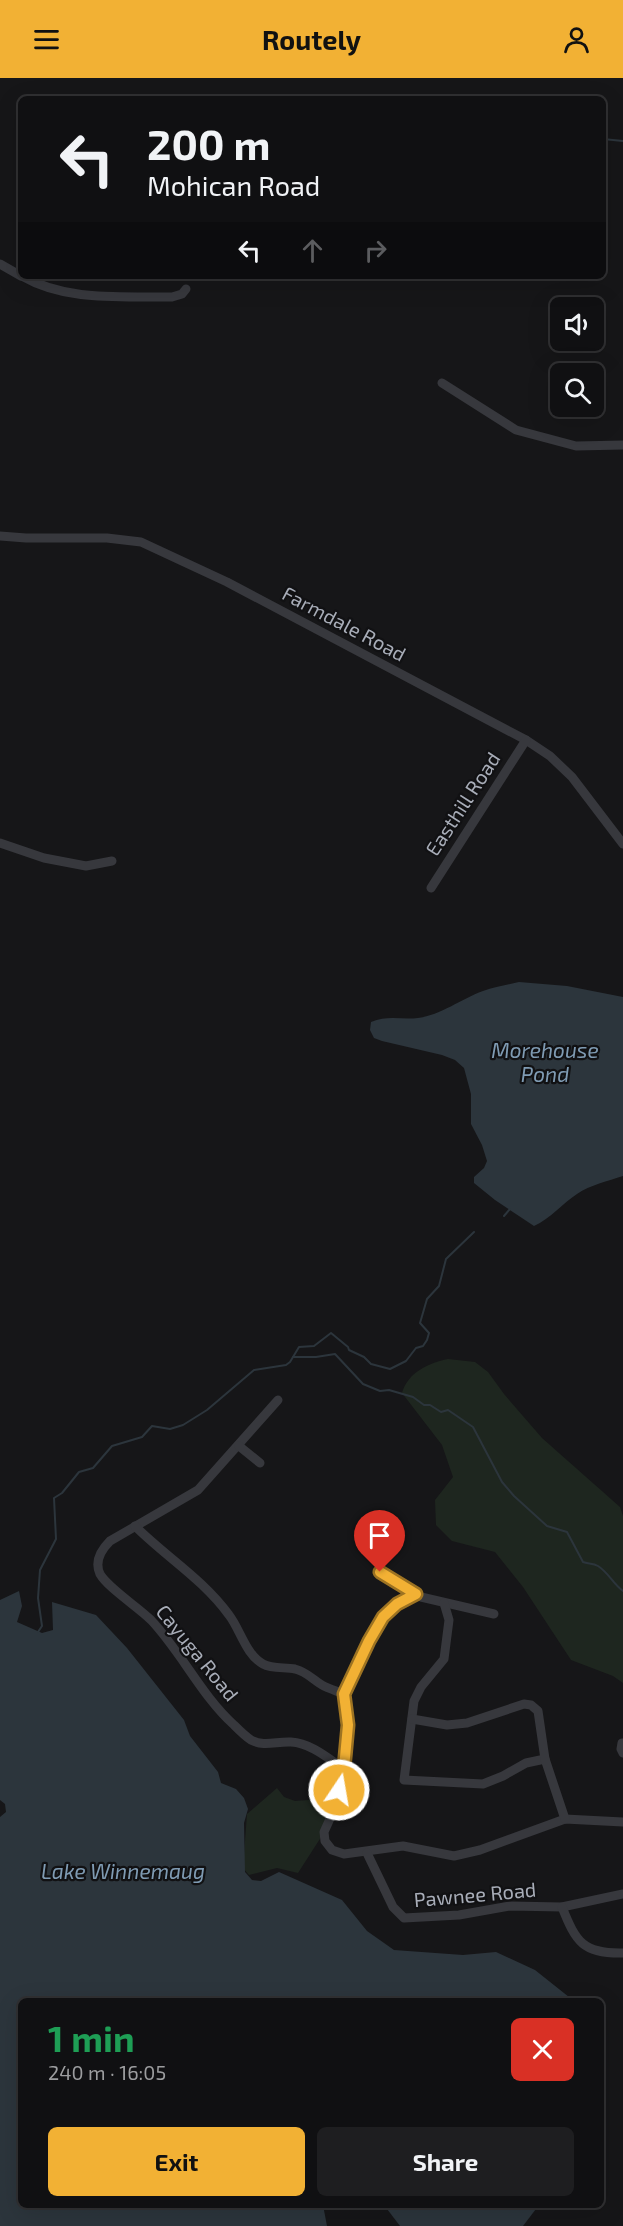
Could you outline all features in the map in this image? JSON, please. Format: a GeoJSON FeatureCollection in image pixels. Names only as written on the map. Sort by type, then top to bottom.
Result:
{"type":"FeatureCollection","features":[{"type":"Feature","properties":{"kind":"street"},"geometry":{"type":"LineString","coordinates":[[0,264],[18,274]]}},
{"type":"Feature","properties":{"kind":"street"},"geometry":{"type":"LineString","coordinates":[[27,279],[38,285],[75,294],[171,297],[182,294],[186,288]]}},
{"type":"Feature","properties":{"kind":"street"},"geometry":{"type":"LineString","coordinates":[[442,383],[516,430],[576,446],[623,445]]}},
{"type":"Feature","properties":{"kind":"street","name":"Farmdale Road"},"geometry":{"type":"LineString","coordinates":[[0,536],[107,538],[141,542],[226,582],[526,740],[550,756],[572,777],[623,844]]}},
{"type":"Feature","properties":{"kind":"street","name":"Easthill Road"},"geometry":{"type":"LineString","coordinates":[[431,888],[526,740]]}},
{"type":"Feature","properties":{"kind":"street"},"geometry":{"type":"LineString","coordinates":[[0,843],[44,858],[86,867],[112,861]]}},
{"type":"Feature","properties":{"kind":"street","name":"Cayuga Road"},"geometry":{"type":"LineString","coordinates":[[278,1400],[198,1490],[110,1541],[101,1550],[98,1564],[100,1574],[150,1619],[170,1641],[222,1714],[249,1739],[261,1744],[291,1742],[305,1745],[344,1768]]}},
{"type":"Feature","properties":{"kind":"street"},"geometry":{"type":"LineString","coordinates":[[239,1446],[260,1463]]}},
{"type":"Feature","properties":{"kind":"street"},"geometry":{"type":"LineString","coordinates":[[135,1526],[156,1547],[176,1560],[202,1583],[229,1615],[253,1656],[263,1665],[308,1673],[322,1685],[344,1694]]}},
{"type":"Feature","properties":{"kind":"street"},"geometry":{"type":"LineString","coordinates":[[380,1572],[416,1594],[494,1614]]}},
{"type":"Feature","properties":{"kind":"street"},"geometry":{"type":"LineString","coordinates":[[416,1594],[397,1604],[383,1617],[344,1694],[348,1725],[344,1768],[333,1812],[324,1832],[325,1841],[332,1850],[344,1854],[403,1846],[454,1856],[480,1850],[565,1819],[623,1822]]}},
{"type":"Feature","properties":{"kind":"street"},"geometry":{"type":"LineString","coordinates":[[444,1603],[449,1620],[444,1659],[421,1687],[414,1701],[404,1780],[483,1784],[526,1763],[546,1759]]}},
{"type":"Feature","properties":{"kind":"street"},"geometry":{"type":"LineString","coordinates":[[412,1719],[447,1725],[467,1723],[524,1704],[531,1705],[538,1712],[546,1759],[565,1819]]}},
{"type":"Feature","properties":{"kind":"street","name":"Pawnee Road"},"geometry":{"type":"LineString","coordinates":[[367,1852],[393,1908],[404,1918],[459,1915],[510,1906],[562,1907],[623,1894]]}},
{"type":"Feature","properties":{"kind":"street"},"geometry":{"type":"LineString","coordinates":[[562,1907],[580,1943],[596,1952],[623,1953]]}},
{"type":"Feature","properties":{"kind":"shaded area"},"geometry":{"type":"Polygon","coordinates":[[[448,1359],[475,1362],[488,1372],[542,1438],[620,1507],[623,1516],[623,1683],[613,1676],[571,1660],[523,1587],[495,1552],[452,1541],[436,1525],[435,1500],[453,1477],[442,1445],[402,1393],[414,1374],[434,1363],[448,1359]]]}},
{"type":"Feature","properties":{"kind":"shaded area"},"geometry":{"type":"Polygon","coordinates":[[[277,1788],[284,1797],[295,1801],[334,1798],[334,1817],[298,1873],[277,1868],[249,1875],[243,1868],[247,1814],[277,1788]]]}},
{"type":"Feature","properties":{"kind":"water","name":"Morehouse Pond"},"geometry":{"type":"Polygon","coordinates":[[[519,982],[567,986],[623,997],[623,1176],[582,1191],[534,1226],[474,1183],[474,1177],[484,1168],[487,1161],[471,1124],[471,1094],[464,1068],[455,1060],[442,1055],[374,1038],[370,1030],[371,1022],[377,1020],[426,1016],[483,991],[519,982]]]}},
{"type":"Feature","properties":{"kind":"water","name":"Lake Winnemaug"},"geometry":{"type":"Polygon","coordinates":[[[19,1591],[22,1606],[17,1622],[42,1633],[53,1630],[52,1602],[96,1615],[127,1648],[184,1720],[190,1736],[218,1772],[221,1783],[236,1789],[244,1798],[248,1809],[244,1823],[245,1872],[252,1880],[261,1881],[279,1872],[342,1900],[367,1931],[394,1950],[463,1955],[496,1952],[535,1970],[570,1998],[18,1998],[18,2208],[324,2208],[327,2226],[0,2226],[0,1817],[6,1812],[5,1804],[0,1800],[0,1600],[19,1591]]]}},
{"type":"Feature","properties":{"kind":"water"},"geometry":{"type":"Polygon","coordinates":[[[386,2208],[537,2208],[523,2226],[400,2226],[386,2208]]]}},
{"type":"Feature","properties":{"kind":"waterway"},"geometry":{"type":"LineString","coordinates":[[606,139],[623,141]]}},
{"type":"Feature","properties":{"kind":"waterway"},"geometry":{"type":"LineString","coordinates":[[504,1216],[510,1209]]}},
{"type":"Feature","properties":{"kind":"waterway"},"geometry":{"type":"LineString","coordinates":[[38,1632],[42,1626],[38,1598],[40,1570],[56,1539],[54,1498],[62,1493],[79,1472],[93,1468],[112,1446],[142,1437],[152,1426],[170,1429],[183,1425],[207,1410],[254,1370],[286,1365],[299,1347],[314,1346],[331,1333],[349,1350],[364,1357],[371,1364],[390,1369],[406,1361],[416,1348],[423,1346],[427,1340],[429,1333],[420,1323],[427,1299],[439,1286],[446,1259],[474,1232]]}},
{"type":"Feature","properties":{"kind":"waterway"},"geometry":{"type":"LineString","coordinates":[[293,1357],[335,1354],[363,1384],[380,1391],[389,1390],[413,1397],[424,1405],[430,1405],[441,1412],[448,1410],[473,1427],[502,1482],[514,1496],[547,1526],[567,1532],[583,1562],[602,1569],[623,1591]]}},
{"type":"Feature","properties":{"kind":"route"},"geometry":{"type":"LineString","coordinates":[[339,1790],[344,1768],[348,1725],[344,1694],[383,1617],[397,1604],[416,1594],[380,1572]]}}]}
